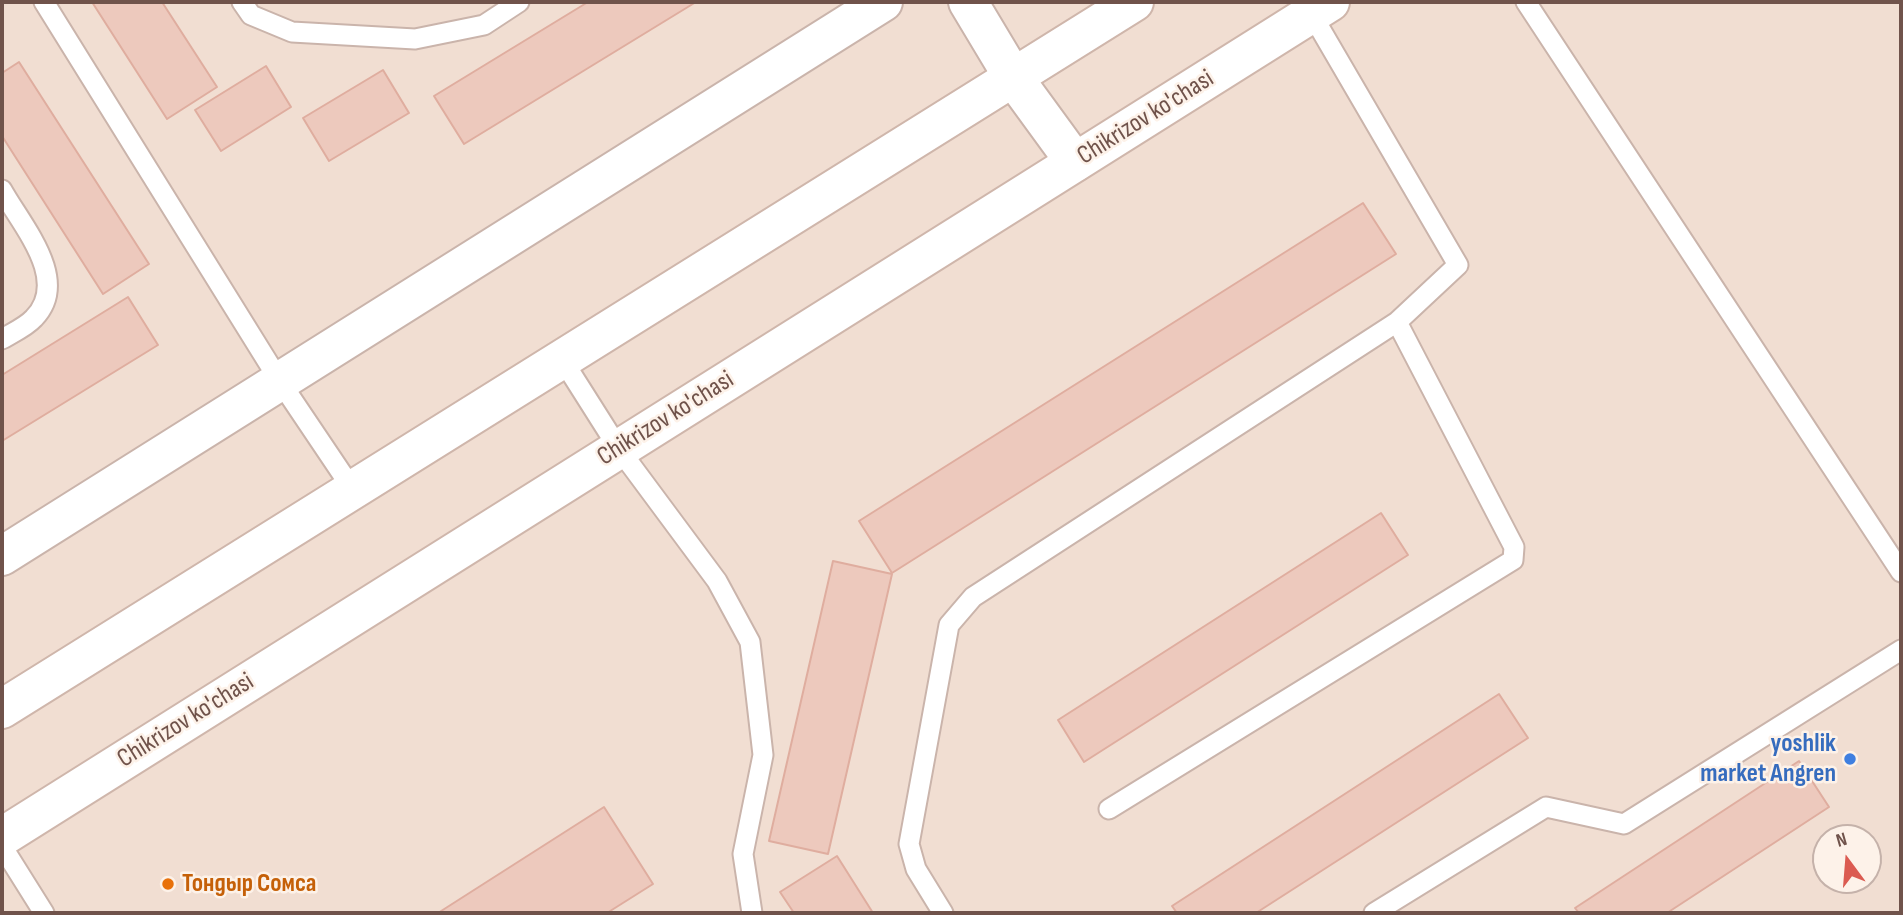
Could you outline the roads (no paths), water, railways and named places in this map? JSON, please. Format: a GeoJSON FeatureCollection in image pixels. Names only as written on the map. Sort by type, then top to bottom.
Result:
{"type":"FeatureCollection","features":[{"type":"Feature","properties":{"kind":"main road"},"geometry":{"type":"LineString","coordinates":[[2,556],[883,2]]}},
{"type":"Feature","properties":{"kind":"main road"},"geometry":{"type":"LineString","coordinates":[[968,2],[1013,77],[1075,162]]}},
{"type":"Feature","properties":{"kind":"main road"},"geometry":{"type":"LineString","coordinates":[[2,709],[1134,2]]}},
{"type":"Feature","properties":{"kind":"main road","name":"Chikrizov ko'chasi"},"geometry":{"type":"LineString","coordinates":[[2,837],[1321,8]]}},
{"type":"Feature","properties":{"kind":"lane"},"geometry":{"type":"LineString","coordinates":[[44,2],[279,380],[353,489]]}},
{"type":"Feature","properties":{"kind":"lane"},"geometry":{"type":"LineString","coordinates":[[242,2],[251,16],[292,32],[415,39],[484,25],[519,2]]}},
{"type":"Feature","properties":{"kind":"lane"},"geometry":{"type":"LineString","coordinates":[[1526,2],[1900,566]]}},
{"type":"Feature","properties":{"kind":"lane"},"geometry":{"type":"LineString","coordinates":[[943,913],[916,869],[909,844],[948,625],[973,597],[1396,322],[1458,265],[1321,8]]}},
{"type":"Feature","properties":{"kind":"lane"},"geometry":{"type":"LineString","coordinates":[[2,190],[47,271],[49,295],[34,318],[2,339]]}},
{"type":"Feature","properties":{"kind":"lane"},"geometry":{"type":"LineString","coordinates":[[1109,809],[1513,560],[1514,547],[1396,322]]}},
{"type":"Feature","properties":{"kind":"lane"},"geometry":{"type":"LineString","coordinates":[[562,359],[619,449],[717,580],[750,642],[763,755],[743,854],[752,913]]}},
{"type":"Feature","properties":{"kind":"lane"},"geometry":{"type":"LineString","coordinates":[[1374,913],[1546,807],[1624,824],[1901,650]]}},
{"type":"Feature","properties":{"kind":"lane"},"geometry":{"type":"LineString","coordinates":[[2,846],[44,913]]}},
{"type":"Feature","properties":{"kind":"place","name":"yoshlik market Angren"},"geometry":{"type":"Point","coordinates":[1850,759]}},
{"type":"Feature","properties":{"kind":"place","name":"Тондыр Сомса"},"geometry":{"type":"Point","coordinates":[168,884]}}]}
